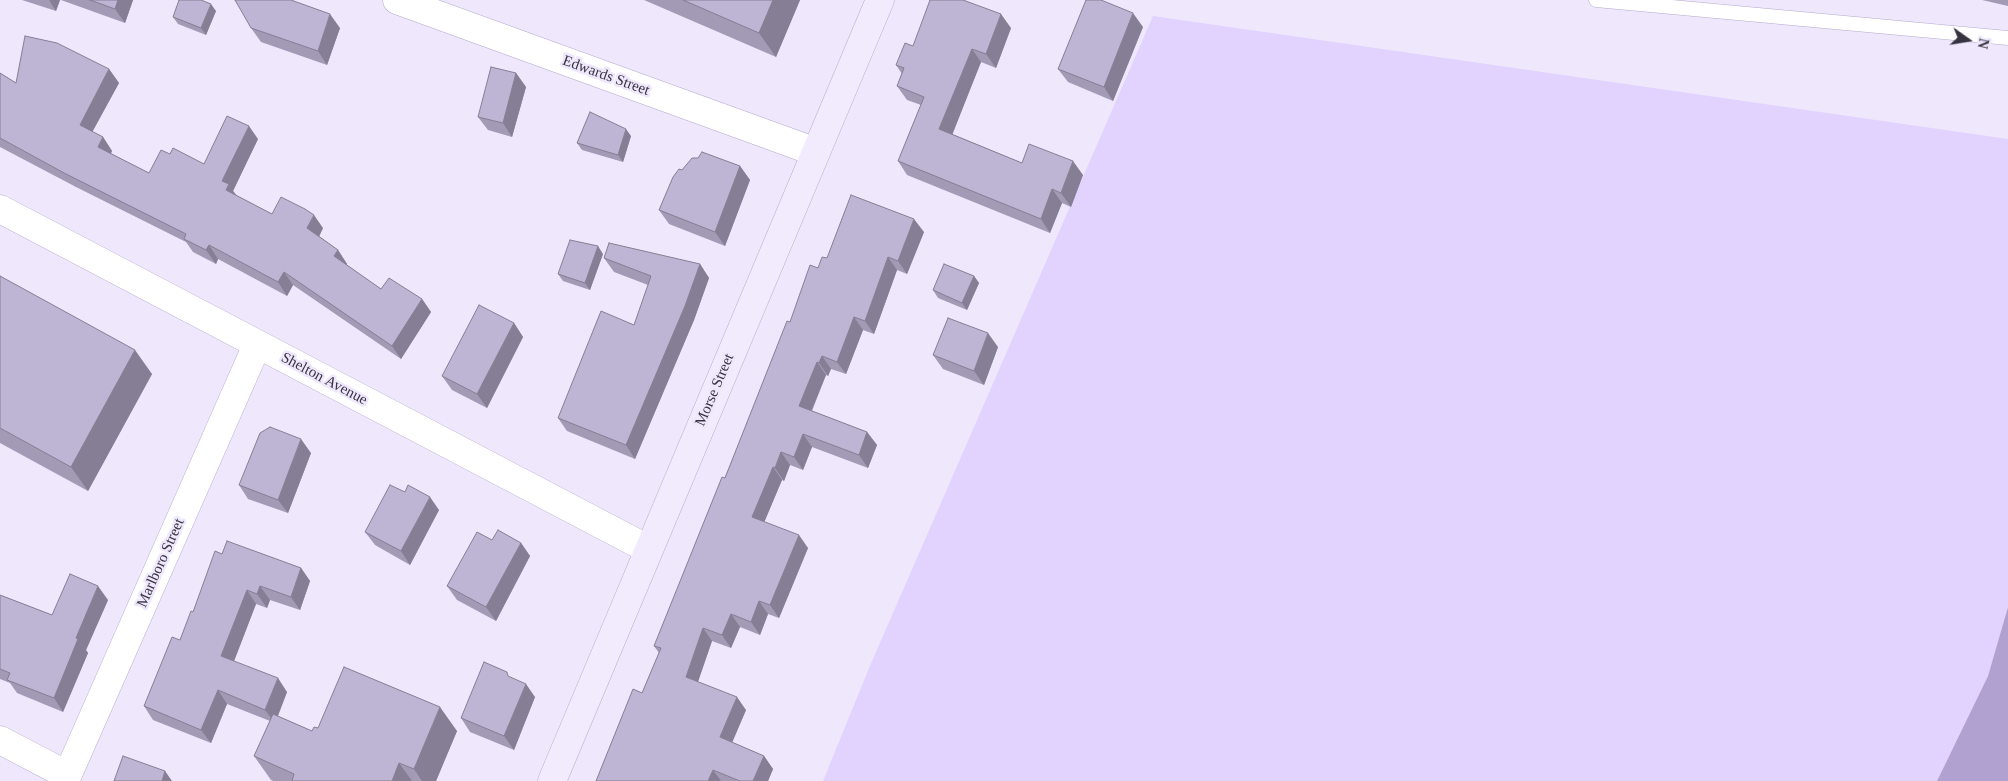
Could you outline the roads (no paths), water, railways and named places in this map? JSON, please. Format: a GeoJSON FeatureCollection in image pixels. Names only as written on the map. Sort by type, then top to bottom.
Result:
{"type":"FeatureCollection","features":[{"type":"Feature","properties":{"kind":"main road","name":"Morse Street"},"geometry":{"type":"LineString","coordinates":[[552,781],[880,0]]}},
{"type":"Feature","properties":{"kind":"street","name":"Edwards Street"},"geometry":{"type":"LineString","coordinates":[[397,0],[816,152]]}},
{"type":"Feature","properties":{"kind":"street","name":"Shelton Avenue"},"geometry":{"type":"LineString","coordinates":[[0,209],[648,549]]}},
{"type":"Feature","properties":{"kind":"street","name":"Marlboro Street"},"geometry":{"type":"LineString","coordinates":[[66,778],[257,344]]}},
{"type":"Feature","properties":{"kind":"street"},"geometry":{"type":"LineString","coordinates":[[0,740],[66,778]]}},
{"type":"Feature","properties":{"kind":"lane"},"geometry":{"type":"LineString","coordinates":[[1596,0],[2008,38]]}}]}
